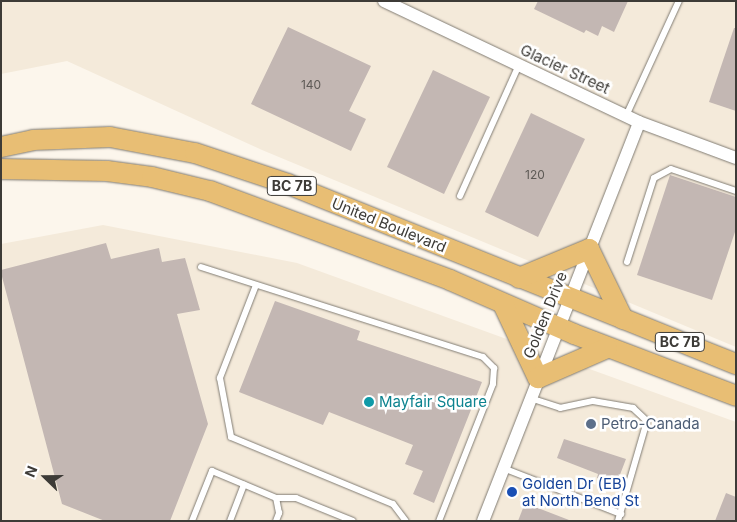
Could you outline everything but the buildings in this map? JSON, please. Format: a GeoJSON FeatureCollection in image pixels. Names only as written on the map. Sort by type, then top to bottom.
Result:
{"type":"FeatureCollection","features":[{"type":"Feature","properties":{"kind":"main road","name":"United Boulevard"},"geometry":{"type":"LineString","coordinates":[[1,147],[34,140],[110,138],[196,153],[288,184],[736,364]]}},
{"type":"Feature","properties":{"kind":"main road"},"geometry":{"type":"LineString","coordinates":[[1,139],[34,140]]}},
{"type":"Feature","properties":{"kind":"main road","name":"United Boulevard"},"geometry":{"type":"LineString","coordinates":[[1,169],[107,171],[152,177],[210,191],[450,280],[607,348],[736,396]]}},
{"type":"Feature","properties":{"kind":"main road"},"geometry":{"type":"LineString","coordinates":[[1,181],[37,171]]}},
{"type":"Feature","properties":{"kind":"main road"},"geometry":{"type":"LineString","coordinates":[[519,278],[589,249],[624,319]]}},
{"type":"Feature","properties":{"kind":"main road"},"geometry":{"type":"LineString","coordinates":[[503,304],[538,378],[607,348]]}},
{"type":"Feature","properties":{"kind":"street","name":"Glacier Street"},"geometry":{"type":"LineString","coordinates":[[384,1],[639,122],[736,158]]}},
{"type":"Feature","properties":{"kind":"street","name":"Golden Drive"},"geometry":{"type":"LineString","coordinates":[[483,521],[639,122]]}},
{"type":"Feature","properties":{"kind":"lane"},"geometry":{"type":"LineString","coordinates":[[626,116],[678,1]]}},
{"type":"Feature","properties":{"kind":"lane"},"geometry":{"type":"LineString","coordinates":[[460,196],[519,65]]}},
{"type":"Feature","properties":{"kind":"lane"},"geometry":{"type":"LineString","coordinates":[[627,262],[654,178],[671,169],[736,191]]}},
{"type":"Feature","properties":{"kind":"lane"},"geometry":{"type":"LineString","coordinates":[[201,267],[483,357],[494,368],[493,384],[439,521]]}},
{"type":"Feature","properties":{"kind":"lane"},"geometry":{"type":"LineString","coordinates":[[256,284],[220,378],[231,437],[393,504],[406,521]]}},
{"type":"Feature","properties":{"kind":"lane"},"geometry":{"type":"LineString","coordinates":[[530,398],[560,408],[592,401],[634,408],[647,421],[618,521]]}},
{"type":"Feature","properties":{"kind":"lane"},"geometry":{"type":"LineString","coordinates":[[503,468],[620,514]]}},
{"type":"Feature","properties":{"kind":"lane"},"geometry":{"type":"LineString","coordinates":[[192,521],[212,471],[276,498],[296,498],[353,521]]}},
{"type":"Feature","properties":{"kind":"lane"},"geometry":{"type":"LineString","coordinates":[[230,521],[244,485]]}},
{"type":"Feature","properties":{"kind":"lane"},"geometry":{"type":"LineString","coordinates":[[276,498],[279,513],[276,521]]}},
{"type":"Feature","properties":{"kind":"shaded area"},"geometry":{"type":"Polygon","coordinates":[[[1,1],[736,1],[736,347],[262,150],[67,61],[1,74],[1,1]]]}},
{"type":"Feature","properties":{"kind":"shaded area"},"geometry":{"type":"Polygon","coordinates":[[[103,225],[297,263],[736,422],[736,521],[1,521],[1,244],[103,225]]]}},
{"type":"Feature","properties":{"kind":"place","name":"Mayfair Square"},"geometry":{"type":"Point","coordinates":[369,402]}},
{"type":"Feature","properties":{"kind":"place","name":"Petro-Canada"},"geometry":{"type":"Point","coordinates":[591,424]}},
{"type":"Feature","properties":{"kind":"place","name":"Golden Dr (EB) at North Bend St"},"geometry":{"type":"Point","coordinates":[512,492]}}]}
